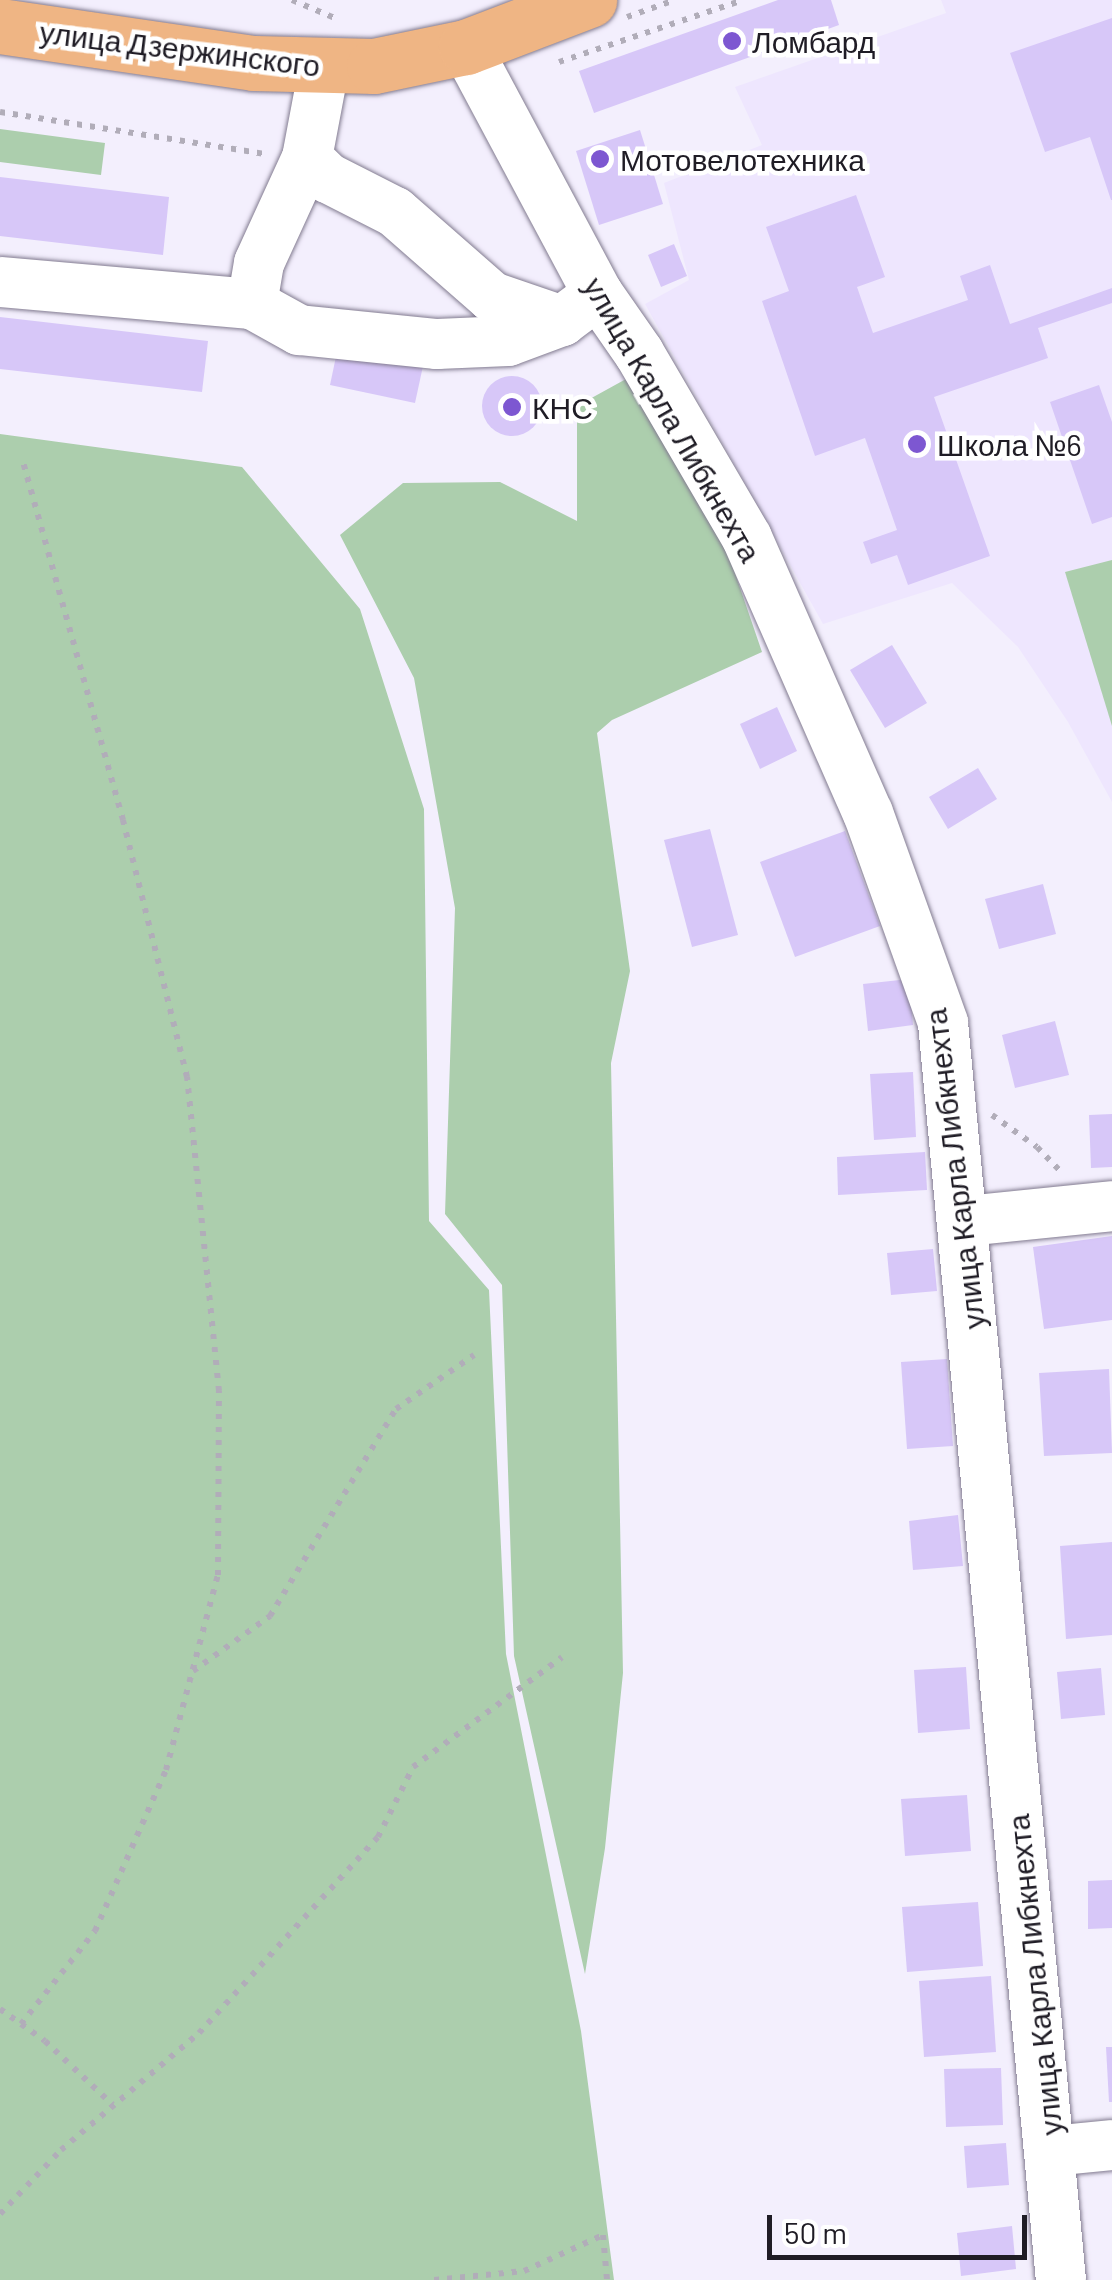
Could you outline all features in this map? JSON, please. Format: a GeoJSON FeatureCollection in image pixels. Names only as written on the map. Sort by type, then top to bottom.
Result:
{"type":"FeatureCollection","features":[{"type":"Feature","properties":{"kind":"main road","name":"улица Дзержинского"},"geometry":{"type":"LineString","coordinates":[[0,26],[254,63],[324,68],[374,66],[466,47],[588,0]]}},
{"type":"Feature","properties":{"kind":"street","name":"улица Карла Либкнехта"},"geometry":{"type":"LineString","coordinates":[[466,47],[580,307],[639,353],[747,538],[868,813],[943,1023],[965,1221],[1061,2280]]}},
{"type":"Feature","properties":{"kind":"street"},"geometry":{"type":"LineString","coordinates":[[252,304],[259,263],[307,158],[324,68]]}},
{"type":"Feature","properties":{"kind":"street"},"geometry":{"type":"LineString","coordinates":[[307,158],[328,178],[396,212],[492,297],[580,307]]}},
{"type":"Feature","properties":{"kind":"street"},"geometry":{"type":"LineString","coordinates":[[0,282],[252,304],[299,330],[438,344],[508,341],[580,307]]}},
{"type":"Feature","properties":{"kind":"street"},"geometry":{"type":"LineString","coordinates":[[965,1221],[1103,1207]]}},
{"type":"Feature","properties":{"kind":"street"},"geometry":{"type":"LineString","coordinates":[[1052,2152],[1112,2145]]}},
{"type":"Feature","properties":{"kind":"path"},"geometry":{"type":"LineString","coordinates":[[544,64],[578,58],[743,0]]}},
{"type":"Feature","properties":{"kind":"path"},"geometry":{"type":"LineString","coordinates":[[0,112],[307,158]]}},
{"type":"Feature","properties":{"kind":"path"},"geometry":{"type":"LineString","coordinates":[[21,2024],[95,1931],[166,1770],[218,1574],[219,1391],[187,1077],[123,820],[22,458]]}},
{"type":"Feature","properties":{"kind":"path"},"geometry":{"type":"LineString","coordinates":[[952,1100],[994,1115],[1037,1147],[1103,1207]]}},
{"type":"Feature","properties":{"kind":"path"},"geometry":{"type":"LineString","coordinates":[[192,1672],[270,1616],[396,1409],[474,1356]]}},
{"type":"Feature","properties":{"kind":"path"},"geometry":{"type":"LineString","coordinates":[[0,2214],[61,2150],[199,2033],[378,1837],[413,1767],[562,1657]]}},
{"type":"Feature","properties":{"kind":"path"},"geometry":{"type":"LineString","coordinates":[[0,2009],[113,2106]]}},
{"type":"Feature","properties":{"kind":"path"},"geometry":{"type":"LineString","coordinates":[[434,2280],[524,2271],[603,2235],[607,2280]]}},
{"type":"Feature","properties":{"kind":"shaded area","name":"Школа №6"},"geometry":{"type":"Polygon","coordinates":[[[941,0],[1112,0],[1112,802],[1068,722],[1018,647],[952,583],[823,624],[645,304],[689,280],[664,183],[762,145],[735,87],[946,13],[941,0]]]}},
{"type":"Feature","properties":{"kind":"green space"},"geometry":{"type":"Polygon","coordinates":[[[0,129],[105,143],[101,175],[0,162],[0,129]]]}},
{"type":"Feature","properties":{"kind":"green space"},"geometry":{"type":"Polygon","coordinates":[[[626,379],[724,541],[762,652],[612,720],[597,733],[630,971],[611,1063],[623,1673],[605,1848],[585,1974],[514,1656],[502,1285],[445,1214],[455,908],[414,678],[340,535],[403,483],[500,482],[577,521],[577,406],[626,379]]]}},
{"type":"Feature","properties":{"kind":"green space"},"geometry":{"type":"Polygon","coordinates":[[[0,434],[242,467],[360,609],[424,809],[429,1221],[489,1290],[506,1654],[581,2031],[614,2280],[0,2280],[0,434]]]}},
{"type":"Feature","properties":{"kind":"green space"},"geometry":{"type":"Polygon","coordinates":[[[1112,560],[1112,726],[1065,572],[1112,560]]]}},
{"type":"Feature","properties":{"kind":"building"},"geometry":{"type":"Polygon","coordinates":[[[778,0],[831,0],[839,25],[594,113],[579,71],[778,0]]]}},
{"type":"Feature","properties":{"kind":"building"},"geometry":{"type":"Polygon","coordinates":[[[1112,18],[1111,200],[1090,137],[1045,152],[1010,53],[1112,18]]]}},
{"type":"Feature","properties":{"kind":"building"},"geometry":{"type":"Polygon","coordinates":[[[640,130],[663,204],[599,225],[576,151],[640,130]]]}},
{"type":"Feature","properties":{"kind":"building"},"geometry":{"type":"Polygon","coordinates":[[[0,177],[169,197],[163,255],[0,236],[0,177]]]}},
{"type":"Feature","properties":{"kind":"building"},"geometry":{"type":"Polygon","coordinates":[[[856,195],[885,277],[857,287],[873,333],[968,300],[960,276],[990,265],[1010,324],[1112,288],[1112,303],[1038,328],[1048,358],[934,397],[990,556],[908,585],[897,555],[871,564],[863,542],[897,530],[865,438],[815,456],[762,301],[789,291],[766,227],[856,195]]]}},
{"type":"Feature","properties":{"kind":"building"},"geometry":{"type":"Polygon","coordinates":[[[674,244],[687,276],[661,287],[648,255],[674,244]]]}},
{"type":"Feature","properties":{"kind":"building"},"geometry":{"type":"Polygon","coordinates":[[[0,317],[208,341],[202,392],[0,369],[0,317]]]}},
{"type":"Feature","properties":{"kind":"building"},"geometry":{"type":"Polygon","coordinates":[[[338,347],[423,366],[415,403],[330,385],[338,347]]]}},
{"type":"Feature","properties":{"kind":"building","name":"КНС"},"geometry":{"type":"Polygon","coordinates":[[[512,376],[533,385],[542,406],[533,427],[512,436],[491,427],[482,406],[491,385],[512,376]]]}},
{"type":"Feature","properties":{"kind":"building"},"geometry":{"type":"Polygon","coordinates":[[[1099,385],[1112,422],[1112,517],[1092,524],[1050,402],[1099,385]]]}},
{"type":"Feature","properties":{"kind":"building"},"geometry":{"type":"Polygon","coordinates":[[[892,645],[927,703],[885,728],[850,670],[892,645]]]}},
{"type":"Feature","properties":{"kind":"building"},"geometry":{"type":"Polygon","coordinates":[[[777,707],[797,751],[760,769],[740,724],[777,707]]]}},
{"type":"Feature","properties":{"kind":"building"},"geometry":{"type":"Polygon","coordinates":[[[978,768],[997,799],[948,829],[929,797],[978,768]]]}},
{"type":"Feature","properties":{"kind":"building"},"geometry":{"type":"Polygon","coordinates":[[[710,829],[738,935],[692,947],[664,840],[710,829]]]}},
{"type":"Feature","properties":{"kind":"building"},"geometry":{"type":"Polygon","coordinates":[[[845,831],[880,926],[795,957],[760,862],[845,831]]]}},
{"type":"Feature","properties":{"kind":"building"},"geometry":{"type":"Polygon","coordinates":[[[1043,884],[1056,934],[999,949],[985,899],[1043,884]]]}},
{"type":"Feature","properties":{"kind":"building"},"geometry":{"type":"Polygon","coordinates":[[[909,979],[913,1025],[868,1031],[863,984],[909,979]]]}},
{"type":"Feature","properties":{"kind":"building"},"geometry":{"type":"Polygon","coordinates":[[[1055,1021],[1069,1075],[1015,1088],[1002,1035],[1055,1021]]]}},
{"type":"Feature","properties":{"kind":"building"},"geometry":{"type":"Polygon","coordinates":[[[913,1072],[916,1137],[874,1140],[870,1074],[913,1072]]]}},
{"type":"Feature","properties":{"kind":"building"},"geometry":{"type":"Polygon","coordinates":[[[1112,1114],[1112,1167],[1091,1168],[1089,1115],[1112,1114]]]}},
{"type":"Feature","properties":{"kind":"building"},"geometry":{"type":"Polygon","coordinates":[[[925,1152],[927,1190],[838,1195],[837,1157],[925,1152]]]}},
{"type":"Feature","properties":{"kind":"building"},"geometry":{"type":"Polygon","coordinates":[[[1112,1236],[1112,1320],[1044,1329],[1033,1247],[1112,1236]]]}},
{"type":"Feature","properties":{"kind":"building"},"geometry":{"type":"Polygon","coordinates":[[[933,1249],[937,1291],[891,1295],[887,1253],[933,1249]]]}},
{"type":"Feature","properties":{"kind":"building"},"geometry":{"type":"Polygon","coordinates":[[[947,1359],[953,1446],[907,1449],[901,1362],[947,1359]]]}},
{"type":"Feature","properties":{"kind":"building"},"geometry":{"type":"Polygon","coordinates":[[[1109,1369],[1112,1453],[1044,1456],[1039,1373],[1109,1369]]]}},
{"type":"Feature","properties":{"kind":"building"},"geometry":{"type":"Polygon","coordinates":[[[958,1515],[963,1566],[913,1570],[909,1521],[958,1515]]]}},
{"type":"Feature","properties":{"kind":"building"},"geometry":{"type":"Polygon","coordinates":[[[1112,1542],[1112,1635],[1066,1639],[1060,1546],[1112,1542]]]}},
{"type":"Feature","properties":{"kind":"building"},"geometry":{"type":"Polygon","coordinates":[[[966,1667],[970,1729],[918,1733],[914,1670],[966,1667]]]}},
{"type":"Feature","properties":{"kind":"building"},"geometry":{"type":"Polygon","coordinates":[[[1101,1668],[1105,1715],[1061,1719],[1057,1672],[1101,1668]]]}},
{"type":"Feature","properties":{"kind":"building"},"geometry":{"type":"Polygon","coordinates":[[[967,1795],[971,1851],[905,1856],[901,1799],[967,1795]]]}},
{"type":"Feature","properties":{"kind":"building"},"geometry":{"type":"Polygon","coordinates":[[[1112,1880],[1112,1928],[1088,1929],[1088,1881],[1112,1880]]]}},
{"type":"Feature","properties":{"kind":"building"},"geometry":{"type":"Polygon","coordinates":[[[978,1902],[983,1966],[907,1972],[902,1907],[978,1902]]]}},
{"type":"Feature","properties":{"kind":"building"},"geometry":{"type":"Polygon","coordinates":[[[991,1976],[996,2052],[924,2057],[919,1981],[991,1976]]]}},
{"type":"Feature","properties":{"kind":"building"},"geometry":{"type":"Polygon","coordinates":[[[1106,2047],[1112,2047],[1112,2102],[1109,2102],[1106,2047]]]}},
{"type":"Feature","properties":{"kind":"building"},"geometry":{"type":"Polygon","coordinates":[[[1001,2068],[1003,2125],[946,2127],[944,2069],[1001,2068]]]}},
{"type":"Feature","properties":{"kind":"building"},"geometry":{"type":"Polygon","coordinates":[[[1006,2143],[1009,2185],[967,2188],[964,2146],[1006,2143]]]}},
{"type":"Feature","properties":{"kind":"building"},"geometry":{"type":"Polygon","coordinates":[[[1012,2226],[1016,2269],[961,2276],[957,2233],[1012,2226]]]}},
{"type":"Feature","properties":{"kind":"place","name":"Ломбард"},"geometry":{"type":"Point","coordinates":[732,41]}},
{"type":"Feature","properties":{"kind":"place","name":"Мотовелотехника"},"geometry":{"type":"Point","coordinates":[600,159]}},
{"type":"Feature","properties":{"kind":"place","name":"КНС"},"geometry":{"type":"Point","coordinates":[512,407]}},
{"type":"Feature","properties":{"kind":"place","name":"Школа №6"},"geometry":{"type":"Point","coordinates":[917,444]}}]}
